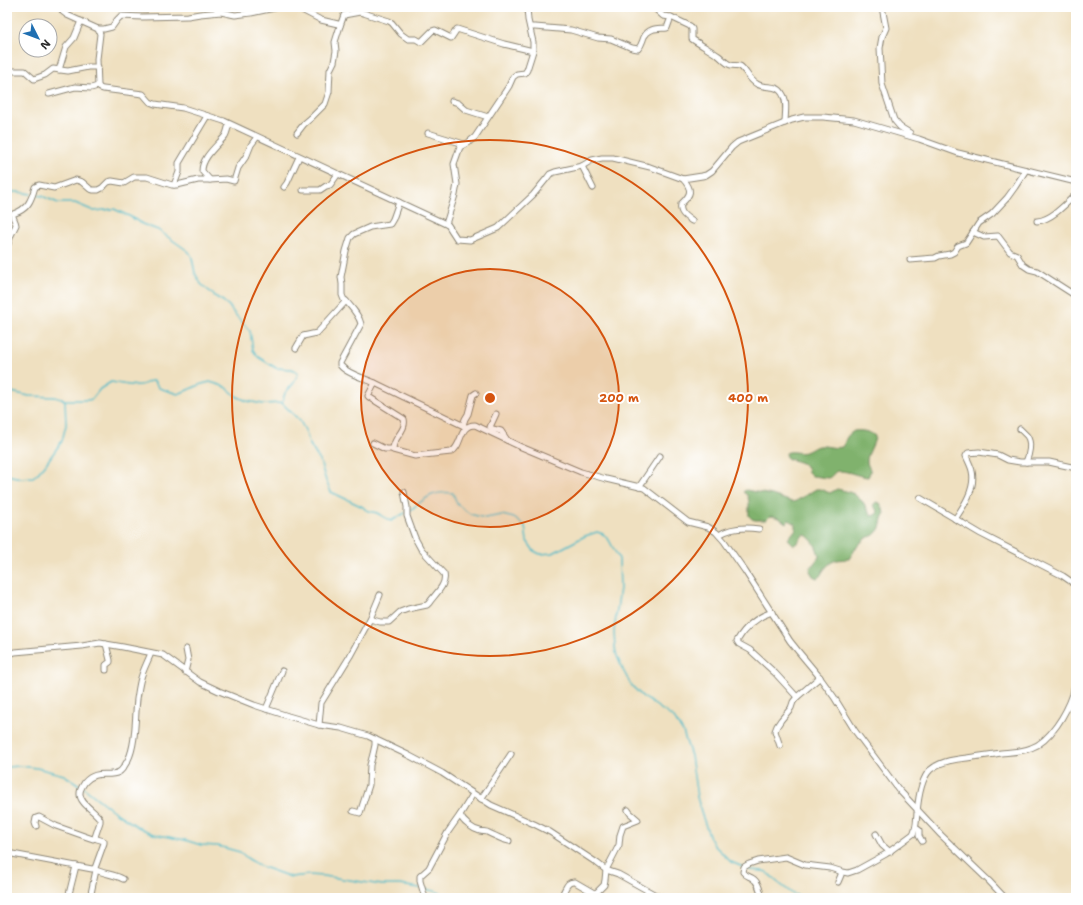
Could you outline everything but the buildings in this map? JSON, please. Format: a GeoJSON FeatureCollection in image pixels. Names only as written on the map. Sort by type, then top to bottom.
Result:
{"type":"FeatureCollection","features":[{"type":"Feature","properties":{"kind":"street"},"geometry":{"type":"LineString","coordinates":[[60,7],[67,15],[98,29],[112,27],[121,16],[188,16],[221,12],[235,15],[279,7]]}},
{"type":"Feature","properties":{"kind":"street"},"geometry":{"type":"LineString","coordinates":[[296,7],[322,20],[340,26]]}},
{"type":"Feature","properties":{"kind":"street"},"geometry":{"type":"LineString","coordinates":[[446,224],[457,184],[454,164],[460,147],[475,137],[509,86],[513,77],[517,74],[525,73],[527,70],[533,51],[533,42],[528,20],[527,7]]}},
{"type":"Feature","properties":{"kind":"street"},"geometry":{"type":"LineString","coordinates":[[653,7],[663,16],[671,17],[690,26],[692,29],[692,39],[720,57],[729,65],[740,66],[754,83],[774,87],[780,90],[786,102],[785,123]]}},
{"type":"Feature","properties":{"kind":"street"},"geometry":{"type":"LineString","coordinates":[[882,7],[886,28],[881,41],[880,57],[882,84],[894,120],[900,127],[919,138],[958,154],[1076,182]]}},
{"type":"Feature","properties":{"kind":"street"},"geometry":{"type":"LineString","coordinates":[[297,133],[304,124],[325,104],[329,92],[330,70],[334,62],[336,50],[335,42],[344,15],[360,9],[389,21],[400,34],[410,40],[416,39],[421,42],[435,30],[452,38],[457,29],[504,44],[533,51]]}},
{"type":"Feature","properties":{"kind":"street"},"geometry":{"type":"LineString","coordinates":[[530,27],[571,30],[598,38],[611,39],[632,48],[638,48],[643,42],[645,35],[651,30],[667,28],[671,17]]}},
{"type":"Feature","properties":{"kind":"street"},"geometry":{"type":"LineString","coordinates":[[59,70],[66,47],[74,38],[81,21]]}},
{"type":"Feature","properties":{"kind":"street"},"geometry":{"type":"LineString","coordinates":[[98,29],[100,34],[97,59],[98,86]]}},
{"type":"Feature","properties":{"kind":"street"},"geometry":{"type":"LineString","coordinates":[[7,71],[25,71],[34,79],[45,75],[51,69],[68,71],[88,67],[98,67]]}},
{"type":"Feature","properties":{"kind":"street"},"geometry":{"type":"LineString","coordinates":[[49,94],[75,87],[91,88],[98,86],[103,89],[143,94],[150,102],[155,104],[183,108],[207,116],[241,129],[446,224],[457,239],[470,240],[498,228],[508,220],[533,195],[550,174],[582,166],[592,160],[613,158],[650,167],[683,179],[706,175],[712,171],[738,142],[785,123],[804,118],[823,117],[854,120],[919,138]]}},
{"type":"Feature","properties":{"kind":"street"},"geometry":{"type":"LineString","coordinates":[[452,101],[458,103],[466,110],[488,117]]}},
{"type":"Feature","properties":{"kind":"street"},"geometry":{"type":"LineString","coordinates":[[174,185],[179,172],[179,162],[207,116]]}},
{"type":"Feature","properties":{"kind":"street"},"geometry":{"type":"LineString","coordinates":[[210,180],[202,171],[202,166],[222,138],[226,135],[229,124]]}},
{"type":"Feature","properties":{"kind":"street"},"geometry":{"type":"LineString","coordinates":[[428,133],[464,144]]}},
{"type":"Feature","properties":{"kind":"street"},"geometry":{"type":"LineString","coordinates":[[7,247],[8,239],[16,225],[13,219],[13,214],[20,211],[28,204],[32,198],[35,187],[39,184],[54,188],[76,180],[82,182],[90,189],[98,190],[108,182],[112,181],[124,183],[134,177],[147,177],[174,185],[185,184],[198,180],[226,179],[234,181],[238,168],[257,137]]}},
{"type":"Feature","properties":{"kind":"street"},"geometry":{"type":"LineString","coordinates":[[284,187],[288,183],[299,156]]}},
{"type":"Feature","properties":{"kind":"street"},"geometry":{"type":"LineString","coordinates":[[582,166],[593,188]]}},
{"type":"Feature","properties":{"kind":"street"},"geometry":{"type":"LineString","coordinates":[[910,260],[935,258],[951,254],[958,246],[966,243],[979,223],[992,214],[1008,198],[1026,170]]}},
{"type":"Feature","properties":{"kind":"street"},"geometry":{"type":"LineString","coordinates":[[303,190],[320,190],[326,186],[330,186],[338,174]]}},
{"type":"Feature","properties":{"kind":"street"},"geometry":{"type":"LineString","coordinates":[[683,179],[688,186],[689,194],[681,204],[681,210],[684,215],[692,221]]}},
{"type":"Feature","properties":{"kind":"street"},"geometry":{"type":"LineString","coordinates":[[1037,221],[1047,218],[1060,209],[1076,194]]}},
{"type":"Feature","properties":{"kind":"street"},"geometry":{"type":"LineString","coordinates":[[399,202],[390,224],[370,226],[354,234],[350,238],[341,277],[342,295],[344,300],[356,314],[361,324],[340,363],[343,369],[465,426],[475,425],[539,455],[581,472],[644,488],[688,522],[716,532],[745,571],[798,651],[820,677],[882,769],[899,790],[941,835],[1005,898]]}},
{"type":"Feature","properties":{"kind":"street"},"geometry":{"type":"LineString","coordinates":[[973,232],[988,238],[998,236],[1010,252],[1018,256],[1024,266],[1031,270],[1037,271],[1076,295]]}},
{"type":"Feature","properties":{"kind":"street"},"geometry":{"type":"LineString","coordinates":[[296,348],[303,336],[317,332],[346,301]]}},
{"type":"Feature","properties":{"kind":"street"},"geometry":{"type":"LineString","coordinates":[[375,383],[368,397],[402,418],[404,422],[403,428],[396,439],[393,449]]}},
{"type":"Feature","properties":{"kind":"street"},"geometry":{"type":"LineString","coordinates":[[373,443],[385,449],[393,449],[395,452],[415,456],[451,452],[455,450],[457,446],[465,426],[473,395],[476,393]]}},
{"type":"Feature","properties":{"kind":"street"},"geometry":{"type":"LineString","coordinates":[[496,414],[490,427],[501,431],[508,441]]}},
{"type":"Feature","properties":{"kind":"street"},"geometry":{"type":"LineString","coordinates":[[1020,429],[1029,440],[1029,453],[1026,462]]}},
{"type":"Feature","properties":{"kind":"street"},"geometry":{"type":"LineString","coordinates":[[955,519],[968,498],[972,487],[972,471],[966,456],[967,454],[978,452],[998,455],[1008,460],[1049,462],[1076,468]]}},
{"type":"Feature","properties":{"kind":"street"},"geometry":{"type":"LineString","coordinates":[[639,486],[660,456]]}},
{"type":"Feature","properties":{"kind":"street"},"geometry":{"type":"LineString","coordinates":[[370,619],[380,622],[389,622],[400,612],[427,605],[445,580],[444,574],[421,549],[415,538],[406,516],[407,507],[404,492]]}},
{"type":"Feature","properties":{"kind":"street"},"geometry":{"type":"LineString","coordinates":[[920,498],[980,534],[1063,576],[1076,585]]}},
{"type":"Feature","properties":{"kind":"street"},"geometry":{"type":"LineString","coordinates":[[719,535],[731,529],[759,529]]}},
{"type":"Feature","properties":{"kind":"street"},"geometry":{"type":"LineString","coordinates":[[320,725],[321,703],[350,656],[370,619],[380,595]]}},
{"type":"Feature","properties":{"kind":"street"},"geometry":{"type":"LineString","coordinates":[[772,612],[758,617],[743,631],[737,641],[739,644],[750,650],[775,673],[797,697]]}},
{"type":"Feature","properties":{"kind":"street"},"geometry":{"type":"LineString","coordinates":[[7,664],[11,653],[100,643],[163,655],[185,672],[206,685],[266,709],[320,725],[340,728],[375,739],[408,755],[442,773],[491,805],[550,832],[606,870],[618,874],[661,898]]}},
{"type":"Feature","properties":{"kind":"street"},"geometry":{"type":"LineString","coordinates":[[106,644],[110,660],[106,666],[106,670]]}},
{"type":"Feature","properties":{"kind":"street"},"geometry":{"type":"LineString","coordinates":[[185,672],[188,660],[186,649]]}},
{"type":"Feature","properties":{"kind":"street"},"geometry":{"type":"LineString","coordinates":[[96,838],[95,835],[100,818],[90,810],[80,797],[79,793],[89,778],[95,775],[112,774],[120,771],[128,759],[134,733],[137,699],[141,678],[151,653]]}},
{"type":"Feature","properties":{"kind":"street"},"geometry":{"type":"LineString","coordinates":[[266,709],[282,671]]}},
{"type":"Feature","properties":{"kind":"street"},"geometry":{"type":"LineString","coordinates":[[780,746],[776,729],[781,720],[791,708],[797,697],[820,677]]}},
{"type":"Feature","properties":{"kind":"street"},"geometry":{"type":"LineString","coordinates":[[762,898],[758,884],[752,878],[745,875],[743,872],[744,867],[758,861],[786,857],[805,865],[830,868],[848,873],[857,870],[890,852],[913,834],[916,828],[917,809],[922,784],[925,776],[930,771],[935,767],[960,759],[1016,752],[1040,744],[1057,725],[1068,707],[1076,679]]}},
{"type":"Feature","properties":{"kind":"street"},"geometry":{"type":"LineString","coordinates":[[353,811],[358,814],[360,813],[369,784],[370,764],[375,739]]}},
{"type":"Feature","properties":{"kind":"street"},"geometry":{"type":"LineString","coordinates":[[481,799],[511,754]]}},
{"type":"Feature","properties":{"kind":"street"},"geometry":{"type":"LineString","coordinates":[[425,898],[420,876],[429,868],[448,832],[473,794]]}},
{"type":"Feature","properties":{"kind":"street"},"geometry":{"type":"LineString","coordinates":[[596,898],[604,885],[606,870],[619,845],[623,826],[638,820],[628,810]]}},
{"type":"Feature","properties":{"kind":"street"},"geometry":{"type":"LineString","coordinates":[[460,815],[462,819],[473,828],[479,831],[485,831],[509,842]]}},
{"type":"Feature","properties":{"kind":"street"},"geometry":{"type":"LineString","coordinates":[[36,826],[35,820],[39,817],[56,826],[87,838],[103,840],[104,843],[95,870],[90,898]]}},
{"type":"Feature","properties":{"kind":"street"},"geometry":{"type":"LineString","coordinates":[[916,828],[919,830],[919,836],[922,841]]}},
{"type":"Feature","properties":{"kind":"street"},"geometry":{"type":"LineString","coordinates":[[876,834],[882,845],[890,852]]}},
{"type":"Feature","properties":{"kind":"street"},"geometry":{"type":"LineString","coordinates":[[7,853],[95,870],[123,879]]}},
{"type":"Feature","properties":{"kind":"street"},"geometry":{"type":"LineString","coordinates":[[68,898],[76,866]]}},
{"type":"Feature","properties":{"kind":"street"},"geometry":{"type":"LineString","coordinates":[[838,882],[841,872]]}},
{"type":"Feature","properties":{"kind":"street"},"geometry":{"type":"LineString","coordinates":[[563,894],[567,884],[572,881],[594,893],[604,885]]}},
{"type":"Feature","properties":{"kind":"green space"},"geometry":{"type":"Polygon","coordinates":[[[854,431],[865,431],[875,436],[867,459],[870,470],[868,477],[839,471],[835,472],[828,478],[812,476],[808,472],[806,466],[787,458],[786,453],[805,452],[817,446],[835,448],[842,447],[847,437],[854,431]]]}},
{"type":"Feature","properties":{"kind":"green space"},"geometry":{"type":"Polygon","coordinates":[[[816,489],[830,493],[837,489],[846,491],[854,494],[863,502],[871,516],[878,512],[873,505],[876,502],[880,503],[885,513],[878,530],[874,535],[866,538],[860,543],[849,559],[832,562],[817,578],[813,576],[810,571],[811,567],[819,557],[816,547],[812,541],[804,534],[794,545],[788,539],[796,529],[796,525],[789,520],[786,523],[779,518],[772,516],[766,520],[752,519],[749,516],[748,496],[743,492],[746,490],[772,495],[792,502],[816,489]]]}},
{"type":"Feature","properties":{"kind":"waterway"},"geometry":{"type":"LineString","coordinates":[[7,192],[31,194]]}},
{"type":"Feature","properties":{"kind":"waterway"},"geometry":{"type":"LineString","coordinates":[[35,195],[42,196],[58,203],[75,203],[94,211],[114,209],[142,224],[158,230],[188,251],[192,258],[195,273],[201,284],[229,306],[250,331],[253,350],[258,357],[276,368],[292,369],[298,374],[293,384],[285,393],[282,403]]}},
{"type":"Feature","properties":{"kind":"waterway"},"geometry":{"type":"LineString","coordinates":[[7,391],[29,396],[55,397],[65,400],[88,400],[92,399],[100,389],[111,382],[126,385],[141,385],[154,381],[159,388],[178,394],[210,382],[226,387],[236,396],[247,401],[263,404],[282,403],[300,421],[306,432],[309,443],[320,461],[331,492],[391,521],[405,513]]}},
{"type":"Feature","properties":{"kind":"waterway"},"geometry":{"type":"LineString","coordinates":[[7,475],[21,478],[33,477],[45,465],[62,441],[66,425],[65,400]]}},
{"type":"Feature","properties":{"kind":"waterway"},"geometry":{"type":"LineString","coordinates":[[409,511],[429,496],[446,492],[453,493],[457,504],[470,514],[485,518],[502,515],[514,518],[525,526],[527,541],[534,551],[540,554],[553,553],[585,536],[597,532],[603,534],[609,540],[619,559],[620,588],[614,631],[617,656],[631,685],[642,696],[674,718],[683,732],[691,756],[697,797],[710,838],[714,845],[731,862],[743,867]]}},
{"type":"Feature","properties":{"kind":"waterway"},"geometry":{"type":"LineString","coordinates":[[7,767],[20,766],[37,768],[64,775],[81,786]]}},
{"type":"Feature","properties":{"kind":"waterway"},"geometry":{"type":"LineString","coordinates":[[84,788],[116,813],[138,827],[153,834],[185,840],[201,845],[218,846],[240,852],[260,866],[291,877],[308,875],[324,876],[382,885],[400,885],[420,888]]}},
{"type":"Feature","properties":{"kind":"waterway"},"geometry":{"type":"LineString","coordinates":[[746,868],[767,872],[793,894],[803,898]]}},
{"type":"Feature","properties":{"kind":"waterway"},"geometry":{"type":"LineString","coordinates":[[424,889],[435,891],[451,898]]}}]}
